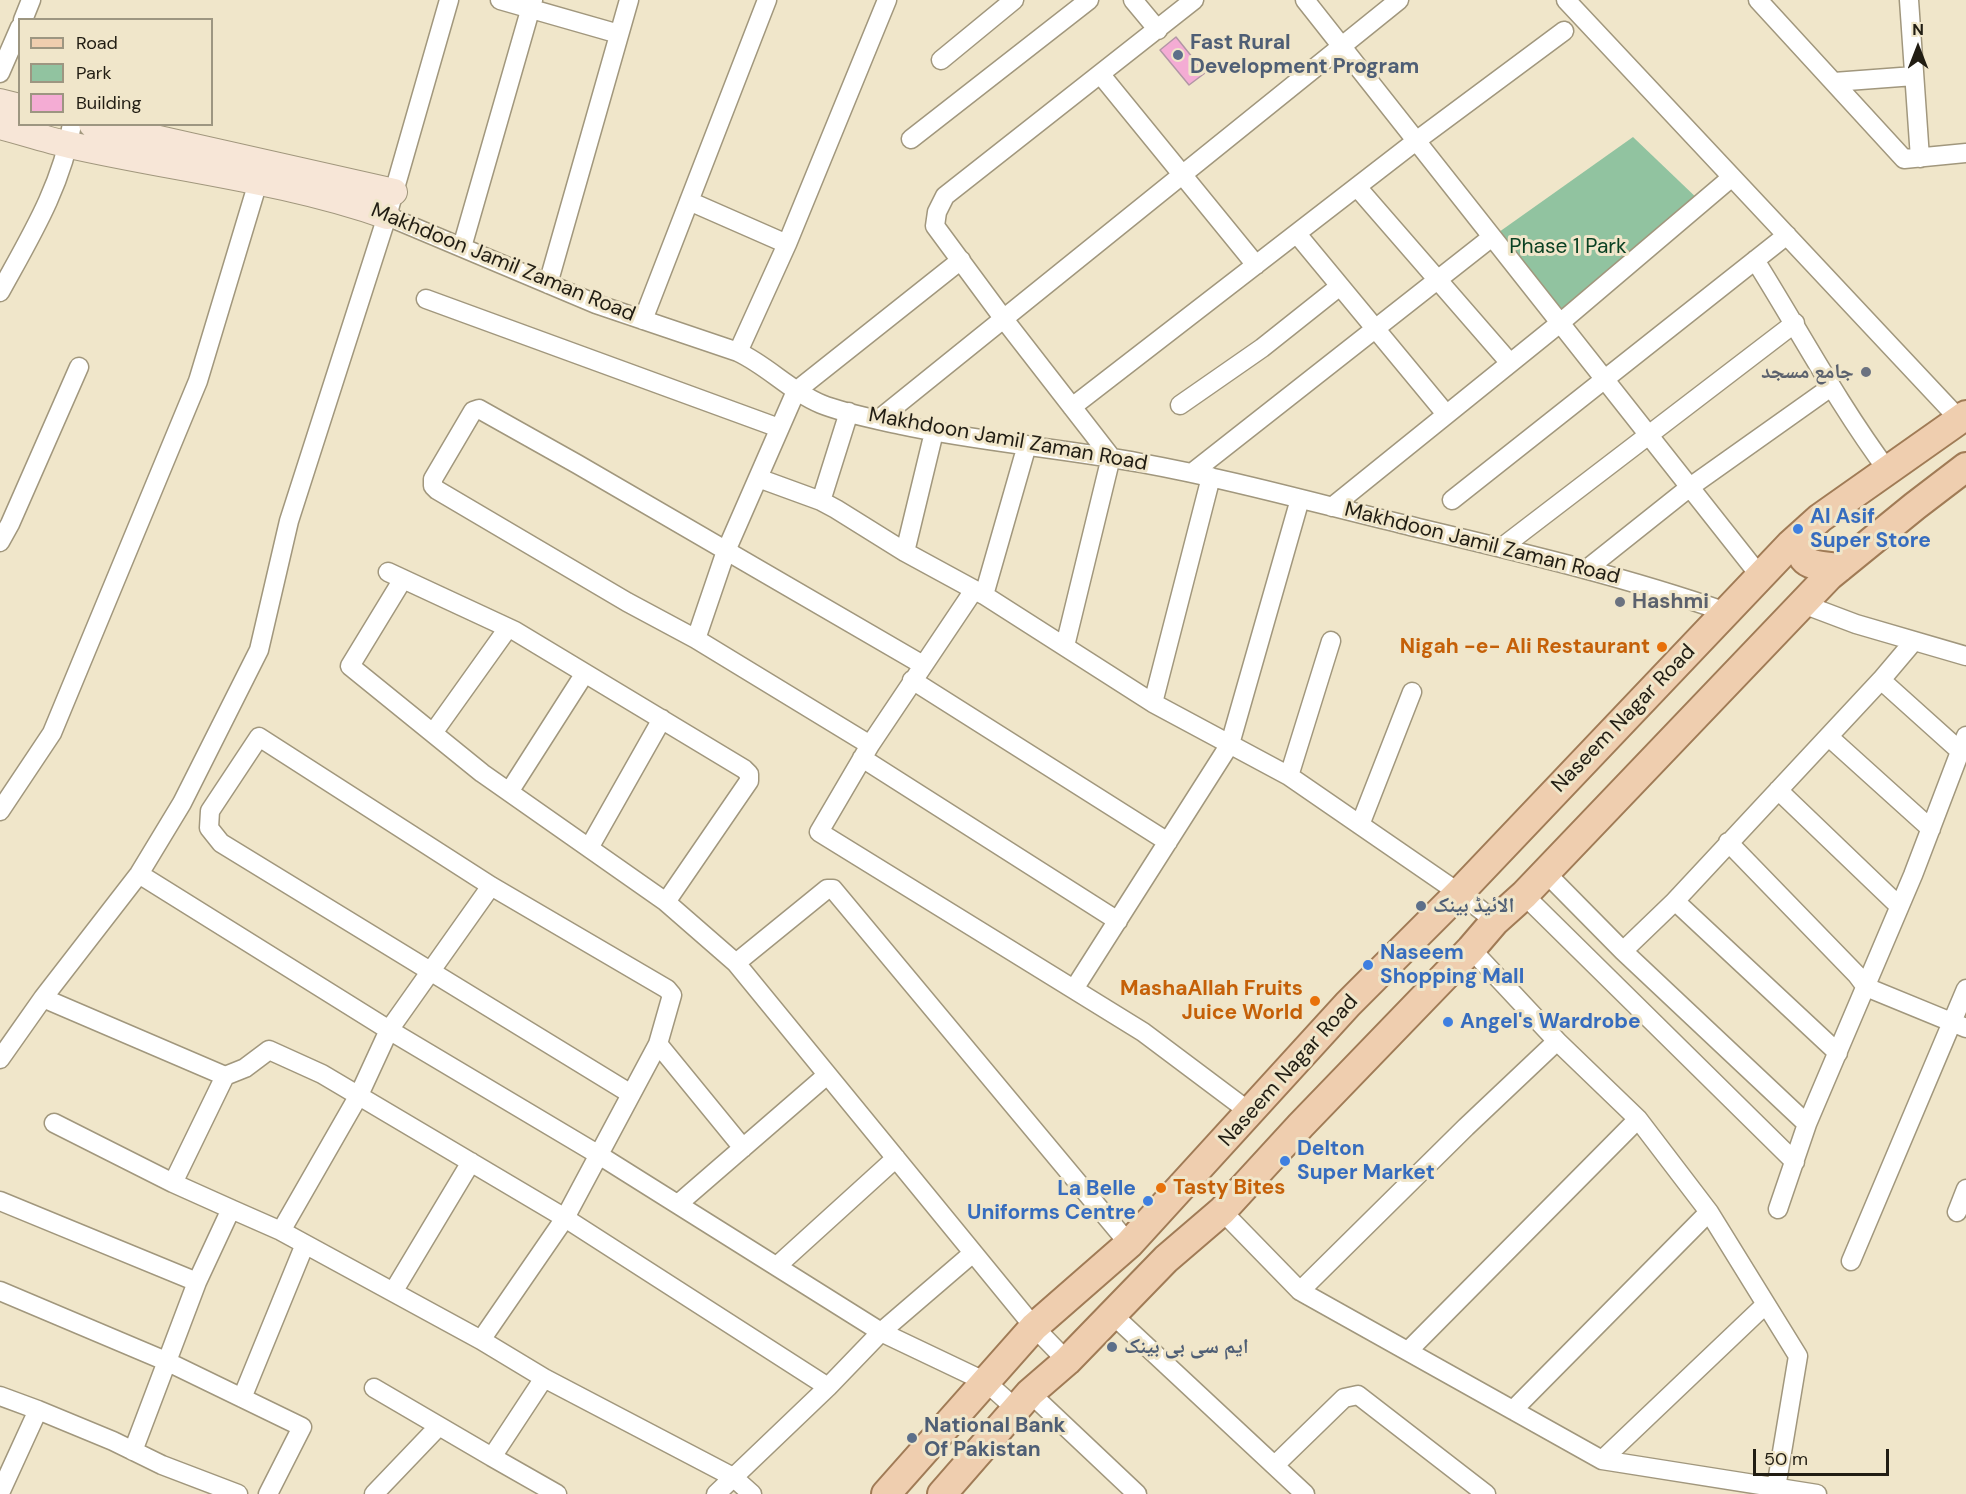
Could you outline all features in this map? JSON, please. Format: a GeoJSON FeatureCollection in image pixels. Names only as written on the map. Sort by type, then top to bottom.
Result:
{"type":"FeatureCollection","features":[{"type":"Feature","properties":{"kind":"main road","name":"Naseem Nagar Road"},"geometry":{"type":"LineString","coordinates":[[886,1494],[1034,1327],[1129,1244],[1251,1113],[1348,1004],[1459,893],[1760,576],[1820,518],[1963,417]]}},
{"type":"Feature","properties":{"kind":"main road","name":"Naseem Nagar Road"},"geometry":{"type":"LineString","coordinates":[[942,1494],[1022,1400],[1067,1361],[1166,1259],[1222,1211],[1495,921],[1524,895],[1803,604],[1839,568],[1966,467]]}},
{"type":"Feature","properties":{"kind":"main road"},"geometry":{"type":"LineString","coordinates":[[1808,529],[1801,543],[1801,556],[1804,560],[1818,566],[1839,568]]}},
{"type":"Feature","properties":{"kind":"street"},"geometry":{"type":"LineString","coordinates":[[0,1059],[43,998],[139,874],[182,803],[259,650],[289,521],[390,204],[449,0]]}},
{"type":"Feature","properties":{"kind":"street"},"geometry":{"type":"LineString","coordinates":[[500,0],[532,4],[619,34]]}},
{"type":"Feature","properties":{"kind":"street"},"geometry":{"type":"LineString","coordinates":[[548,284],[629,0]]}},
{"type":"Feature","properties":{"kind":"street"},"geometry":{"type":"LineString","coordinates":[[643,320],[768,0]]}},
{"type":"Feature","properties":{"kind":"street"},"geometry":{"type":"LineString","coordinates":[[738,352],[787,244],[885,0]]}},
{"type":"Feature","properties":{"kind":"street"},"geometry":{"type":"LineString","coordinates":[[991,0],[991,19]]}},
{"type":"Feature","properties":{"kind":"street"},"geometry":{"type":"LineString","coordinates":[[941,60],[1014,0]]}},
{"type":"Feature","properties":{"kind":"street"},"geometry":{"type":"LineString","coordinates":[[911,139],[1089,0]]}},
{"type":"Feature","properties":{"kind":"street"},"geometry":{"type":"LineString","coordinates":[[1133,0],[1158,30]]}},
{"type":"Feature","properties":{"kind":"street"},"geometry":{"type":"LineString","coordinates":[[1065,646],[1111,457],[935,226],[937,212],[945,196],[1194,0]]}},
{"type":"Feature","properties":{"kind":"street"},"geometry":{"type":"LineString","coordinates":[[1305,0],[1760,576]]}},
{"type":"Feature","properties":{"kind":"street"},"geometry":{"type":"LineString","coordinates":[[878,420],[1399,0]]}},
{"type":"Feature","properties":{"kind":"street"},"geometry":{"type":"LineString","coordinates":[[1566,0],[1787,235],[1963,417]]}},
{"type":"Feature","properties":{"kind":"street"},"geometry":{"type":"LineString","coordinates":[[1758,0],[1904,159],[1966,153]]}},
{"type":"Feature","properties":{"kind":"street"},"geometry":{"type":"LineString","coordinates":[[1909,0],[1920,158]]}},
{"type":"Feature","properties":{"kind":"street"},"geometry":{"type":"LineString","coordinates":[[462,247],[532,4]]}},
{"type":"Feature","properties":{"kind":"street"},"geometry":{"type":"LineString","coordinates":[[1072,407],[1416,141],[1564,31]]}},
{"type":"Feature","properties":{"kind":"street"},"geometry":{"type":"LineString","coordinates":[[0,72],[18,32]]}},
{"type":"Feature","properties":{"kind":"street"},"geometry":{"type":"LineString","coordinates":[[1101,75],[1256,265]]}},
{"type":"Feature","properties":{"kind":"street"},"geometry":{"type":"LineString","coordinates":[[1834,82],[1914,76]]}},
{"type":"Feature","properties":{"kind":"street"},"geometry":{"type":"LineString","coordinates":[[0,102],[18,106]]}},
{"type":"Feature","properties":{"kind":"street","name":"Makhdoon Jamil Zaman Road"},"geometry":{"type":"LineString","coordinates":[[0,126],[71,135],[348,202],[390,204]]}},
{"type":"Feature","properties":{"kind":"street","name":"Makhdoon Jamil Zaman Road"},"geometry":{"type":"LineString","coordinates":[[99,126],[390,204],[462,247],[548,284],[596,304],[738,352],[754,360],[795,391],[821,404],[878,420],[934,432],[1111,457],[1193,472],[1587,569],[1726,612]]}},
{"type":"Feature","properties":{"kind":"street"},"geometry":{"type":"LineString","coordinates":[[0,292],[48,205],[71,135]]}},
{"type":"Feature","properties":{"kind":"street"},"geometry":{"type":"LineString","coordinates":[[1332,507],[1560,323],[1732,177]]}},
{"type":"Feature","properties":{"kind":"street"},"geometry":{"type":"LineString","coordinates":[[0,810],[52,733],[198,381],[258,182]]}},
{"type":"Feature","properties":{"kind":"street"},"geometry":{"type":"LineString","coordinates":[[1357,187],[1510,363]]}},
{"type":"Feature","properties":{"kind":"street"},"geometry":{"type":"LineString","coordinates":[[690,201],[787,244]]}},
{"type":"Feature","properties":{"kind":"street"},"geometry":{"type":"LineString","coordinates":[[1297,234],[1374,330],[1446,414]]}},
{"type":"Feature","properties":{"kind":"street"},"geometry":{"type":"LineString","coordinates":[[1452,500],[1787,235]]}},
{"type":"Feature","properties":{"kind":"street"},"geometry":{"type":"LineString","coordinates":[[1193,472],[1492,237]]}},
{"type":"Feature","properties":{"kind":"street"},"geometry":{"type":"LineString","coordinates":[[696,639],[726,551],[795,391],[961,260]]}},
{"type":"Feature","properties":{"kind":"street"},"geometry":{"type":"LineString","coordinates":[[1755,260],[1795,323],[1856,428],[1888,471]]}},
{"type":"Feature","properties":{"kind":"street"},"geometry":{"type":"LineString","coordinates":[[1180,405],[1262,348],[1340,286]]}},
{"type":"Feature","properties":{"kind":"street"},"geometry":{"type":"LineString","coordinates":[[426,299],[779,428]]}},
{"type":"Feature","properties":{"kind":"street"},"geometry":{"type":"LineString","coordinates":[[1501,548],[1795,323]]}},
{"type":"Feature","properties":{"kind":"street"},"geometry":{"type":"LineString","coordinates":[[0,542],[79,367]]}},
{"type":"Feature","properties":{"kind":"street"},"geometry":{"type":"LineString","coordinates":[[1587,569],[1690,487],[1831,387]]}},
{"type":"Feature","properties":{"kind":"street"},"geometry":{"type":"LineString","coordinates":[[923,665],[479,409],[473,411],[434,478],[433,486],[437,490],[627,602],[696,639],[1118,921]]}},
{"type":"Feature","properties":{"kind":"street"},"geometry":{"type":"LineString","coordinates":[[821,501],[849,412]]}},
{"type":"Feature","properties":{"kind":"street"},"geometry":{"type":"LineString","coordinates":[[905,552],[934,432]]}},
{"type":"Feature","properties":{"kind":"street"},"geometry":{"type":"LineString","coordinates":[[1028,445],[979,592],[912,680],[866,751],[819,832],[1143,1032],[1251,1113]]}},
{"type":"Feature","properties":{"kind":"street"},"geometry":{"type":"LineString","coordinates":[[1153,703],[1211,477]]}},
{"type":"Feature","properties":{"kind":"street"},"geometry":{"type":"LineString","coordinates":[[758,478],[821,501],[905,552],[979,592],[1153,703],[1289,777],[1459,893],[1495,921]]}},
{"type":"Feature","properties":{"kind":"street"},"geometry":{"type":"LineString","coordinates":[[1074,989],[1230,744],[1300,499]]}},
{"type":"Feature","properties":{"kind":"street"},"geometry":{"type":"LineString","coordinates":[[666,902],[749,781],[749,774],[662,719],[508,628],[395,576],[350,666],[509,792],[666,902],[736,963],[1034,1327],[1067,1361]]}},
{"type":"Feature","properties":{"kind":"street"},"geometry":{"type":"LineString","coordinates":[[1803,604],[1856,624],[1966,656]]}},
{"type":"Feature","properties":{"kind":"street"},"geometry":{"type":"LineString","coordinates":[[434,733],[508,628]]}},
{"type":"Feature","properties":{"kind":"street"},"geometry":{"type":"LineString","coordinates":[[1289,777],[1331,641]]}},
{"type":"Feature","properties":{"kind":"street"},"geometry":{"type":"LineString","coordinates":[[1623,951],[1675,901],[1829,737],[1914,641]]}},
{"type":"Feature","properties":{"kind":"street"},"geometry":{"type":"LineString","coordinates":[[509,792],[585,674]]}},
{"type":"Feature","properties":{"kind":"street"},"geometry":{"type":"LineString","coordinates":[[912,680],[1168,842]]}},
{"type":"Feature","properties":{"kind":"street"},"geometry":{"type":"LineString","coordinates":[[1778,1209],[1807,1124],[1931,829],[1963,744],[1881,680]]}},
{"type":"Feature","properties":{"kind":"street"},"geometry":{"type":"LineString","coordinates":[[1360,825],[1412,692]]}},
{"type":"Feature","properties":{"kind":"street"},"geometry":{"type":"LineString","coordinates":[[589,848],[662,719]]}},
{"type":"Feature","properties":{"kind":"street"},"geometry":{"type":"LineString","coordinates":[[481,1340],[565,1218],[658,1044],[672,995],[667,989],[491,886],[259,737],[210,812],[209,828],[221,843],[631,1094]]}},
{"type":"Feature","properties":{"kind":"street"},"geometry":{"type":"LineString","coordinates":[[1829,737],[1931,829]]}},
{"type":"Feature","properties":{"kind":"street"},"geometry":{"type":"LineString","coordinates":[[1778,790],[1899,906]]}},
{"type":"Feature","properties":{"kind":"street"},"geometry":{"type":"LineString","coordinates":[[1728,842],[1866,987],[1959,1025]]}},
{"type":"Feature","properties":{"kind":"street"},"geometry":{"type":"LineString","coordinates":[[1545,872],[1623,951],[1807,1124]]}},
{"type":"Feature","properties":{"kind":"street"},"geometry":{"type":"LineString","coordinates":[[139,874],[389,1030],[599,1155],[881,1332],[1022,1400],[1137,1494]]}},
{"type":"Feature","properties":{"kind":"street"},"geometry":{"type":"LineString","coordinates":[[280,1231],[359,1095],[389,1030],[491,886]]}},
{"type":"Feature","properties":{"kind":"street"},"geometry":{"type":"LineString","coordinates":[[736,963],[827,889],[833,889],[1129,1244]]}},
{"type":"Feature","properties":{"kind":"street"},"geometry":{"type":"LineString","coordinates":[[1524,895],[1795,1162]]}},
{"type":"Feature","properties":{"kind":"street"},"geometry":{"type":"LineString","coordinates":[[1675,901],[1838,1053]]}},
{"type":"Feature","properties":{"kind":"street"},"geometry":{"type":"LineString","coordinates":[[1471,949],[1557,1041],[1638,1119],[1709,1212],[1798,1356],[1776,1488]]}},
{"type":"Feature","properties":{"kind":"street"},"geometry":{"type":"LineString","coordinates":[[1851,1261],[1959,1025],[1966,989]]}},
{"type":"Feature","properties":{"kind":"street"},"geometry":{"type":"LineString","coordinates":[[43,998],[225,1076]]}},
{"type":"Feature","properties":{"kind":"street"},"geometry":{"type":"LineString","coordinates":[[1300,1292],[1466,1127],[1557,1041]]}},
{"type":"Feature","properties":{"kind":"street"},"geometry":{"type":"LineString","coordinates":[[658,1044],[743,1148]]}},
{"type":"Feature","properties":{"kind":"street"},"geometry":{"type":"LineString","coordinates":[[172,1183],[225,1076],[245,1068],[269,1050],[322,1074],[565,1218],[828,1387]]}},
{"type":"Feature","properties":{"kind":"street"},"geometry":{"type":"LineString","coordinates":[[678,1204],[827,1075]]}},
{"type":"Feature","properties":{"kind":"street"},"geometry":{"type":"LineString","coordinates":[[1408,1351],[1638,1119]]}},
{"type":"Feature","properties":{"kind":"street"},"geometry":{"type":"LineString","coordinates":[[54,1123],[172,1183],[305,1244],[481,1340],[544,1378],[733,1477],[752,1494]]}},
{"type":"Feature","properties":{"kind":"street"},"geometry":{"type":"LineString","coordinates":[[777,1266],[896,1158]]}},
{"type":"Feature","properties":{"kind":"street"},"geometry":{"type":"LineString","coordinates":[[393,1292],[471,1162]]}},
{"type":"Feature","properties":{"kind":"street"},"geometry":{"type":"LineString","coordinates":[[1957,1212],[1966,1189]]}},
{"type":"Feature","properties":{"kind":"street"},"geometry":{"type":"LineString","coordinates":[[0,1201],[197,1282]]}},
{"type":"Feature","properties":{"kind":"street"},"geometry":{"type":"LineString","coordinates":[[133,1451],[197,1282],[231,1209]]}},
{"type":"Feature","properties":{"kind":"street"},"geometry":{"type":"LineString","coordinates":[[1222,1211],[1300,1292],[1602,1460],[1817,1494]]}},
{"type":"Feature","properties":{"kind":"street"},"geometry":{"type":"LineString","coordinates":[[1513,1410],[1709,1212]]}},
{"type":"Feature","properties":{"kind":"street"},"geometry":{"type":"LineString","coordinates":[[242,1398],[305,1244]]}},
{"type":"Feature","properties":{"kind":"street"},"geometry":{"type":"LineString","coordinates":[[716,1494],[828,1387],[881,1332],[973,1253]]}},
{"type":"Feature","properties":{"kind":"street"},"geometry":{"type":"LineString","coordinates":[[0,1291],[168,1362],[302,1427],[268,1494]]}},
{"type":"Feature","properties":{"kind":"street"},"geometry":{"type":"LineString","coordinates":[[1602,1460],[1765,1305]]}},
{"type":"Feature","properties":{"kind":"street"},"geometry":{"type":"LineString","coordinates":[[1113,1315],[1305,1494]]}},
{"type":"Feature","properties":{"kind":"street"},"geometry":{"type":"LineString","coordinates":[[492,1458],[544,1378]]}},
{"type":"Feature","properties":{"kind":"street"},"geometry":{"type":"LineString","coordinates":[[374,1389],[492,1458],[535,1489],[557,1494]]}},
{"type":"Feature","properties":{"kind":"street"},"geometry":{"type":"LineString","coordinates":[[1275,1465],[1344,1398],[1358,1395],[1486,1494]]}},
{"type":"Feature","properties":{"kind":"street"},"geometry":{"type":"LineString","coordinates":[[0,1396],[38,1410],[162,1465],[238,1494]]}},
{"type":"Feature","properties":{"kind":"street"},"geometry":{"type":"LineString","coordinates":[[0,1493],[38,1410]]}},
{"type":"Feature","properties":{"kind":"street"},"geometry":{"type":"LineString","coordinates":[[374,1494],[439,1426]]}},
{"type":"Feature","properties":{"kind":"green space","name":"Phase 1 Park"},"geometry":{"type":"Polygon","coordinates":[[[1633,137],[1702,203],[1560,323],[1492,237],[1633,137]]]}},
{"type":"Feature","properties":{"kind":"building"},"geometry":{"type":"Polygon","coordinates":[[[1176,37],[1205,73],[1189,85],[1160,50],[1176,37]]]}},
{"type":"Feature","properties":{"kind":"place","name":"Fast Rural Development Program"},"geometry":{"type":"Point","coordinates":[1178,55]}},
{"type":"Feature","properties":{"kind":"place","name":"جامع مسجد"},"geometry":{"type":"Point","coordinates":[1866,372]}},
{"type":"Feature","properties":{"kind":"place","name":"Al Asif Super Store"},"geometry":{"type":"Point","coordinates":[1798,529]}},
{"type":"Feature","properties":{"kind":"place","name":"Hashmi"},"geometry":{"type":"Point","coordinates":[1620,602]}},
{"type":"Feature","properties":{"kind":"place","name":"Nigah -e- Ali Restaurant"},"geometry":{"type":"Point","coordinates":[1662,647]}},
{"type":"Feature","properties":{"kind":"place","name":"الائیڈ بینک"},"geometry":{"type":"Point","coordinates":[1421,906]}},
{"type":"Feature","properties":{"kind":"place","name":"Naseem Shopping Mall"},"geometry":{"type":"Point","coordinates":[1368,965]}},
{"type":"Feature","properties":{"kind":"place","name":"MashaAllah Fruits Juice World"},"geometry":{"type":"Point","coordinates":[1315,1001]}},
{"type":"Feature","properties":{"kind":"place","name":"Angel's Wardrobe"},"geometry":{"type":"Point","coordinates":[1448,1022]}},
{"type":"Feature","properties":{"kind":"place","name":"Delton Super Market"},"geometry":{"type":"Point","coordinates":[1285,1161]}},
{"type":"Feature","properties":{"kind":"place","name":"Tasty Bites"},"geometry":{"type":"Point","coordinates":[1161,1188]}},
{"type":"Feature","properties":{"kind":"place","name":"La Belle Uniforms Centre"},"geometry":{"type":"Point","coordinates":[1148,1201]}},
{"type":"Feature","properties":{"kind":"place","name":"ایم سی بی بینک"},"geometry":{"type":"Point","coordinates":[1112,1347]}},
{"type":"Feature","properties":{"kind":"place","name":"National Bank Of Pakistan"},"geometry":{"type":"Point","coordinates":[912,1438]}}]}
